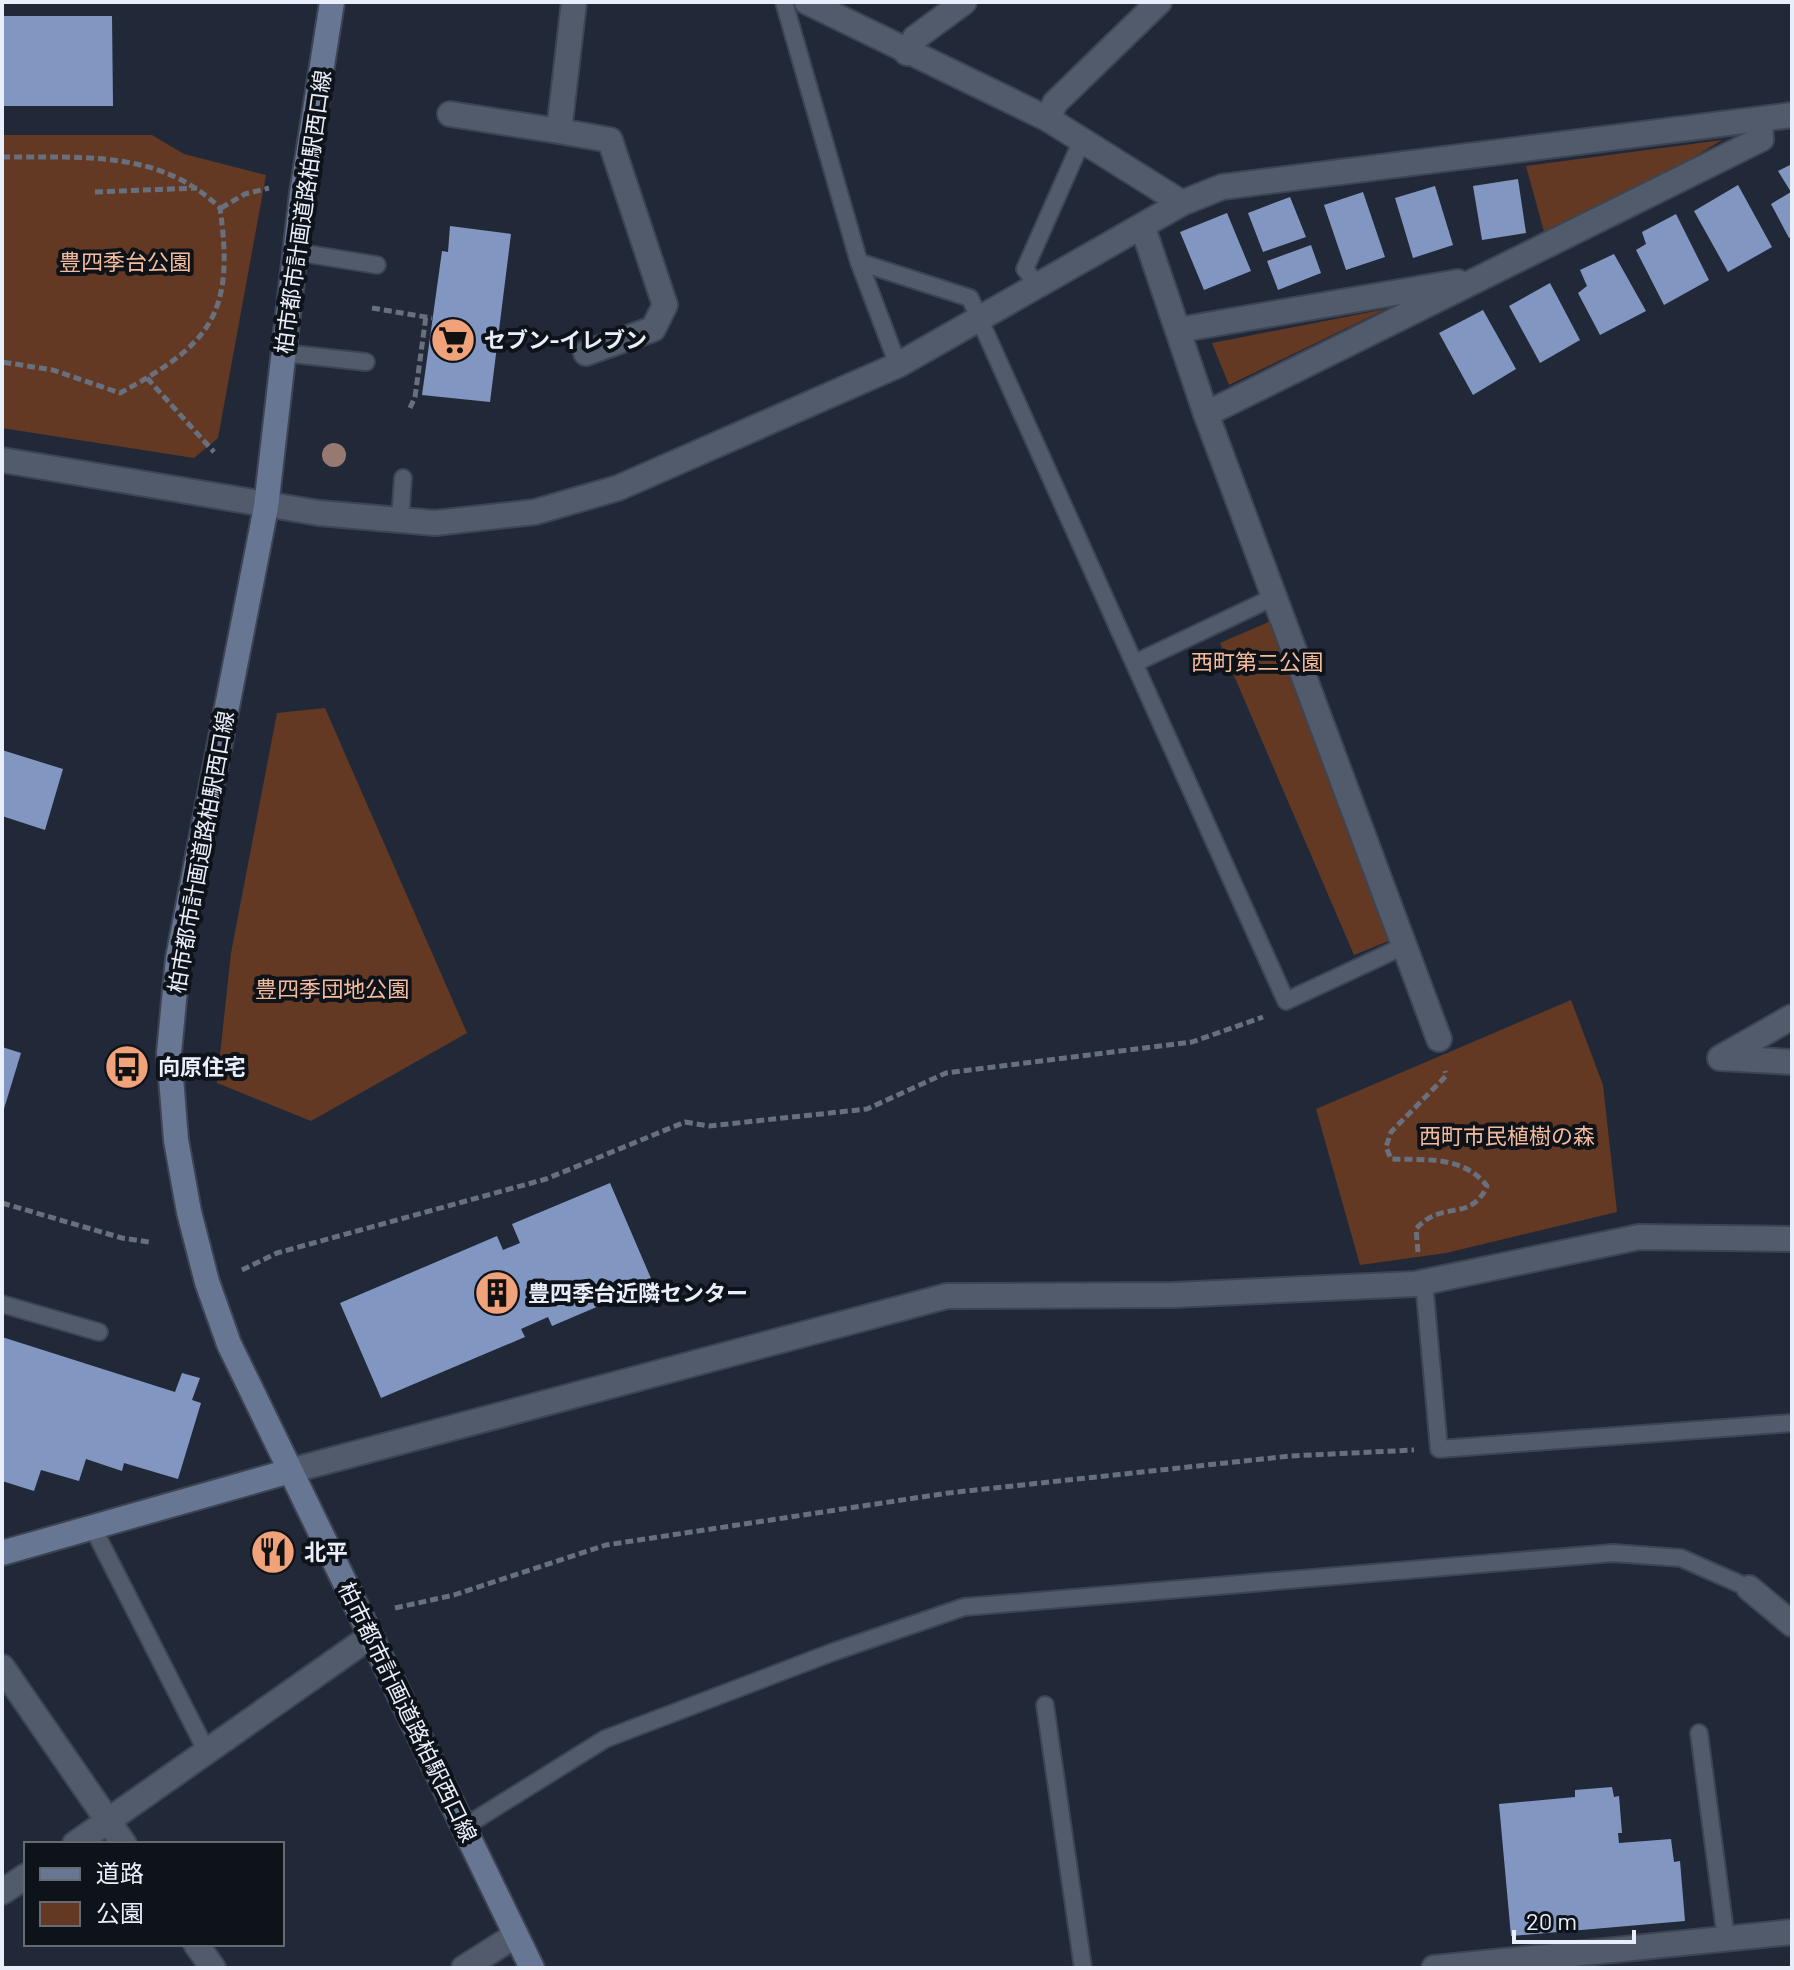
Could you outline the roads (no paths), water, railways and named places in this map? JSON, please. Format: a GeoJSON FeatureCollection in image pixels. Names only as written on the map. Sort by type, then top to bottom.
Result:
{"type":"FeatureCollection","features":[{"type":"Feature","properties":{"kind":"street","name":"柏市都市計画道路柏駅西口線"},"geometry":{"type":"LineString","coordinates":[[332,2],[302,193],[266,507],[178,958],[169,1053],[176,1140],[207,1282],[229,1344],[532,1968]]}},
{"type":"Feature","properties":{"kind":"street"},"geometry":{"type":"LineString","coordinates":[[559,131],[574,2]]}},
{"type":"Feature","properties":{"kind":"street"},"geometry":{"type":"LineString","coordinates":[[807,2],[1048,119],[1083,138],[1182,203]]}},
{"type":"Feature","properties":{"kind":"street"},"geometry":{"type":"LineString","coordinates":[[907,53],[915,38],[964,2]]}},
{"type":"Feature","properties":{"kind":"street"},"geometry":{"type":"LineString","coordinates":[[1048,119],[1055,103],[1159,2]]}},
{"type":"Feature","properties":{"kind":"street"},"geometry":{"type":"LineString","coordinates":[[450,114],[610,140],[665,305],[653,329],[586,353]]}},
{"type":"Feature","properties":{"kind":"street"},"geometry":{"type":"LineString","coordinates":[[2,460],[266,507],[435,523],[535,512],[618,488],[898,365],[1182,203],[1222,187],[1792,115]]}},
{"type":"Feature","properties":{"kind":"street"},"geometry":{"type":"LineString","coordinates":[[1206,414],[1761,139],[1760,121]]}},
{"type":"Feature","properties":{"kind":"street"},"geometry":{"type":"LineString","coordinates":[[1143,228],[1206,414],[1439,1039]]}},
{"type":"Feature","properties":{"kind":"street"},"geometry":{"type":"LineString","coordinates":[[1178,330],[1484,278]]}},
{"type":"Feature","properties":{"kind":"street"},"geometry":{"type":"LineString","coordinates":[[1792,1017],[1720,1058],[1792,1062]]}},
{"type":"Feature","properties":{"kind":"street"},"geometry":{"type":"LineString","coordinates":[[2,1553],[290,1471],[947,1296],[1173,1295],[1424,1282],[1639,1237],[1792,1239]]}},
{"type":"Feature","properties":{"kind":"street"},"geometry":{"type":"LineString","coordinates":[[1749,1588],[1792,1624]]}},
{"type":"Feature","properties":{"kind":"street"},"geometry":{"type":"LineString","coordinates":[[78,1842],[371,1636]]}},
{"type":"Feature","properties":{"kind":"street"},"geometry":{"type":"LineString","coordinates":[[2,1667],[123,1842]]}},
{"type":"Feature","properties":{"kind":"street"},"geometry":{"type":"LineString","coordinates":[[2,1892],[24,1877]]}},
{"type":"Feature","properties":{"kind":"street"},"geometry":{"type":"LineString","coordinates":[[1434,1968],[1548,1962],[1792,1932]]}},
{"type":"Feature","properties":{"kind":"street"},"geometry":{"type":"LineString","coordinates":[[464,1968],[516,1935]]}},
{"type":"Feature","properties":{"kind":"street"},"geometry":{"type":"LineString","coordinates":[[197,1946],[213,1968]]}},
{"type":"Feature","properties":{"kind":"lane"},"geometry":{"type":"LineString","coordinates":[[784,2],[859,262],[898,365]]}},
{"type":"Feature","properties":{"kind":"lane"},"geometry":{"type":"LineString","coordinates":[[1038,286],[1025,269],[1083,138]]}},
{"type":"Feature","properties":{"kind":"lane"},"geometry":{"type":"LineString","coordinates":[[296,252],[377,265]]}},
{"type":"Feature","properties":{"kind":"lane"},"geometry":{"type":"LineString","coordinates":[[859,262],[970,298],[1286,1001],[1404,946]]}},
{"type":"Feature","properties":{"kind":"lane"},"geometry":{"type":"LineString","coordinates":[[284,353],[366,362]]}},
{"type":"Feature","properties":{"kind":"lane"},"geometry":{"type":"LineString","coordinates":[[400,520],[403,478]]}},
{"type":"Feature","properties":{"kind":"lane"},"geometry":{"type":"LineString","coordinates":[[1135,663],[1274,597]]}},
{"type":"Feature","properties":{"kind":"lane"},"geometry":{"type":"LineString","coordinates":[[1424,1282],[1439,1449],[1792,1423]]}},
{"type":"Feature","properties":{"kind":"lane"},"geometry":{"type":"LineString","coordinates":[[2,1304],[99,1332]]}},
{"type":"Feature","properties":{"kind":"lane"},"geometry":{"type":"LineString","coordinates":[[93,1528],[207,1752]]}},
{"type":"Feature","properties":{"kind":"lane"},"geometry":{"type":"LineString","coordinates":[[464,1827],[605,1739],[833,1652],[964,1607],[1613,1553],[1681,1558],[1749,1588]]}},
{"type":"Feature","properties":{"kind":"lane"},"geometry":{"type":"LineString","coordinates":[[1045,1705],[1083,1968]]}},
{"type":"Feature","properties":{"kind":"lane"},"geometry":{"type":"LineString","coordinates":[[1699,1733],[1726,1939]]}},
{"type":"Feature","properties":{"kind":"place","name":"セブン-イレブン"},"geometry":{"type":"Point","coordinates":[453,340]}},
{"type":"Feature","properties":{"kind":"place","name":"向原住宅"},"geometry":{"type":"Point","coordinates":[127,1067]}},
{"type":"Feature","properties":{"kind":"place","name":"豊四季台近隣センター"},"geometry":{"type":"Point","coordinates":[497,1293]}},
{"type":"Feature","properties":{"kind":"place","name":"北平"},"geometry":{"type":"Point","coordinates":[273,1552]}},
{"type":"Feature","properties":{"kind":"park label","name":"豊四季台公園"},"geometry":{"type":"Point","coordinates":[125,262]}},
{"type":"Feature","properties":{"kind":"park label","name":"西町第二公園"},"geometry":{"type":"Point","coordinates":[1257,662]}},
{"type":"Feature","properties":{"kind":"park label","name":"豊四季団地公園"},"geometry":{"type":"Point","coordinates":[332,989]}},
{"type":"Feature","properties":{"kind":"park label","name":"西町市民植樹の森"},"geometry":{"type":"Point","coordinates":[1507,1136]}}]}
